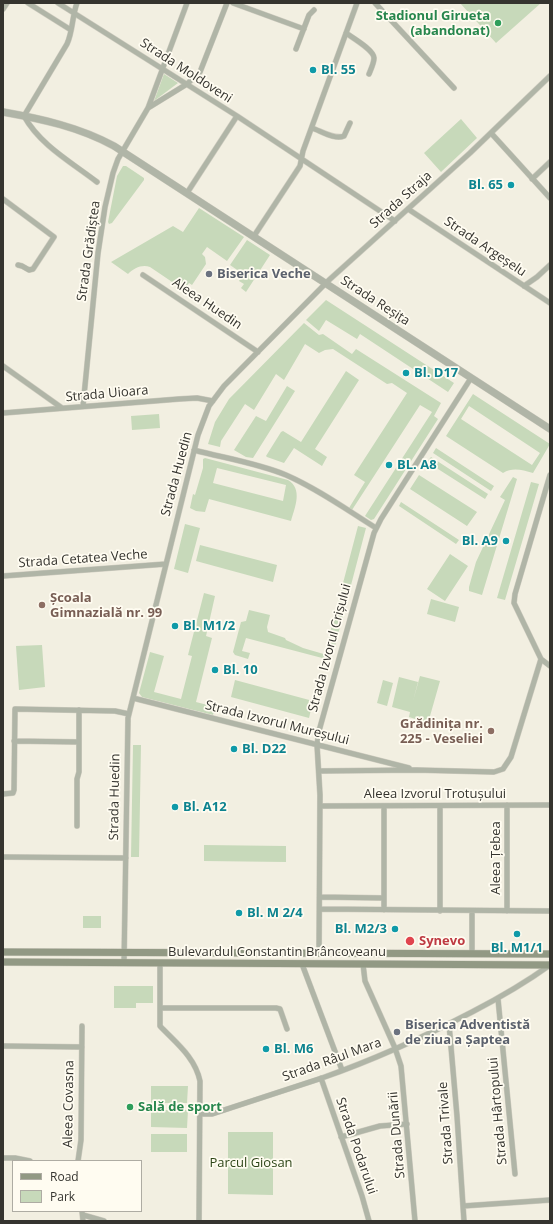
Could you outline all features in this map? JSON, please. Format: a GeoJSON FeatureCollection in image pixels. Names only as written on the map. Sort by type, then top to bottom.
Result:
{"type":"FeatureCollection","features":[{"type":"Feature","properties":{"kind":"main road","name":"Bulevardul Constantin Brâncoveanu"},"geometry":{"type":"LineString","coordinates":[[3,952],[550,954]]}},
{"type":"Feature","properties":{"kind":"main road","name":"Bulevardul Constantin Brâncoveanu"},"geometry":{"type":"LineString","coordinates":[[3,962],[550,965]]}},
{"type":"Feature","properties":{"kind":"street"},"geometry":{"type":"LineString","coordinates":[[28,3],[71,30]]}},
{"type":"Feature","properties":{"kind":"street","name":"Strada Moldoveni"},"geometry":{"type":"LineString","coordinates":[[58,3],[237,116],[395,221]]}},
{"type":"Feature","properties":{"kind":"street"},"geometry":{"type":"LineString","coordinates":[[77,3],[73,12],[68,44],[24,116],[31,127],[42,139],[97,182]]}},
{"type":"Feature","properties":{"kind":"street","name":"Strada Grădiștea"},"geometry":{"type":"LineString","coordinates":[[83,406],[99,240],[113,173],[117,162],[148,108],[187,3]]}},
{"type":"Feature","properties":{"kind":"street","name":"Strada Grădiștea"},"geometry":{"type":"LineString","coordinates":[[148,108],[187,84],[198,75],[202,69],[227,3]]}},
{"type":"Feature","properties":{"kind":"street"},"geometry":{"type":"LineString","coordinates":[[233,3],[304,29]]}},
{"type":"Feature","properties":{"kind":"street"},"geometry":{"type":"LineString","coordinates":[[254,236],[300,166],[312,128],[357,3]]}},
{"type":"Feature","properties":{"kind":"street"},"geometry":{"type":"LineString","coordinates":[[375,3],[454,88]]}},
{"type":"Feature","properties":{"kind":"street"},"geometry":{"type":"LineString","coordinates":[[296,49],[309,15],[314,10]]}},
{"type":"Feature","properties":{"kind":"street"},"geometry":{"type":"LineString","coordinates":[[346,33],[372,54],[374,59],[369,74]]}},
{"type":"Feature","properties":{"kind":"street","name":"Strada Straja"},"geometry":{"type":"LineString","coordinates":[[326,283],[491,134],[550,76]]}},
{"type":"Feature","properties":{"kind":"street","name":"Strada Reșița"},"geometry":{"type":"LineString","coordinates":[[3,112],[54,123],[82,131],[123,151],[550,429]]}},
{"type":"Feature","properties":{"kind":"street"},"geometry":{"type":"LineString","coordinates":[[187,193],[237,116]]}},
{"type":"Feature","properties":{"kind":"street"},"geometry":{"type":"LineString","coordinates":[[312,128],[336,137],[341,137],[344,136],[350,123]]}},
{"type":"Feature","properties":{"kind":"street"},"geometry":{"type":"LineString","coordinates":[[491,134],[550,198]]}},
{"type":"Feature","properties":{"kind":"street"},"geometry":{"type":"LineString","coordinates":[[532,179],[550,162]]}},
{"type":"Feature","properties":{"kind":"street"},"geometry":{"type":"LineString","coordinates":[[3,199],[54,237],[33,269],[29,270],[18,265]]}},
{"type":"Feature","properties":{"kind":"street","name":"Strada Argeșelu"},"geometry":{"type":"LineString","coordinates":[[408,209],[550,303]]}},
{"type":"Feature","properties":{"kind":"street"},"geometry":{"type":"LineString","coordinates":[[524,286],[550,265]]}},
{"type":"Feature","properties":{"kind":"street","name":"Aleea Huedin"},"geometry":{"type":"LineString","coordinates":[[143,275],[258,352]]}},
{"type":"Feature","properties":{"kind":"street","name":"Strada Huedin"},"geometry":{"type":"LineString","coordinates":[[124,963],[128,714],[200,428],[213,401],[224,386],[326,283]]}},
{"type":"Feature","properties":{"kind":"street"},"geometry":{"type":"LineString","coordinates":[[3,366],[62,408]]}},
{"type":"Feature","properties":{"kind":"street","name":"Strada Izvorul Crișului"},"geometry":{"type":"LineString","coordinates":[[319,953],[320,806],[317,745],[319,731],[376,528],[471,378]]}},
{"type":"Feature","properties":{"kind":"street","name":"Strada Uioara"},"geometry":{"type":"LineString","coordinates":[[3,413],[188,398],[213,401]]}},
{"type":"Feature","properties":{"kind":"street"},"geometry":{"type":"LineString","coordinates":[[194,450],[263,467],[286,475],[315,490],[376,528]]}},
{"type":"Feature","properties":{"kind":"street"},"geometry":{"type":"LineString","coordinates":[[550,475],[515,594],[514,603],[541,659],[550,666]]}},
{"type":"Feature","properties":{"kind":"street","name":"Strada Cetatea Veche"},"geometry":{"type":"LineString","coordinates":[[3,576],[166,564]]}},
{"type":"Feature","properties":{"kind":"street","name":"Strada Izvorul Mureșului"},"geometry":{"type":"LineString","coordinates":[[319,771],[416,770],[494,772],[503,769],[511,756],[541,659]]}},
{"type":"Feature","properties":{"kind":"street","name":"Strada Izvorul Mureșului"},"geometry":{"type":"LineString","coordinates":[[132,698],[416,770]]}},
{"type":"Feature","properties":{"kind":"street"},"geometry":{"type":"LineString","coordinates":[[3,794],[13,793],[14,790],[14,709],[79,710],[128,714]]}},
{"type":"Feature","properties":{"kind":"street"},"geometry":{"type":"LineString","coordinates":[[77,826],[79,710]]}},
{"type":"Feature","properties":{"kind":"street"},"geometry":{"type":"LineString","coordinates":[[14,741],[79,742]]}},
{"type":"Feature","properties":{"kind":"street","name":"Aleea Țebea"},"geometry":{"type":"LineString","coordinates":[[507,805],[507,911]]}},
{"type":"Feature","properties":{"kind":"street","name":"Aleea Izvorul Trotușului"},"geometry":{"type":"LineString","coordinates":[[320,806],[550,805]]}},
{"type":"Feature","properties":{"kind":"street"},"geometry":{"type":"LineString","coordinates":[[384,806],[384,910]]}},
{"type":"Feature","properties":{"kind":"street"},"geometry":{"type":"LineString","coordinates":[[440,806],[440,911]]}},
{"type":"Feature","properties":{"kind":"street","name":"Strada Huedin"},"geometry":{"type":"LineString","coordinates":[[3,857],[126,858]]}},
{"type":"Feature","properties":{"kind":"street"},"geometry":{"type":"LineString","coordinates":[[320,897],[384,898]]}},
{"type":"Feature","properties":{"kind":"street","name":"Aleea Țebea"},"geometry":{"type":"LineString","coordinates":[[320,909],[550,911]]}},
{"type":"Feature","properties":{"kind":"street"},"geometry":{"type":"LineString","coordinates":[[472,911],[472,954]]}},
{"type":"Feature","properties":{"kind":"street"},"geometry":{"type":"LineString","coordinates":[[160,963],[160,1026],[188,1055],[198,1074],[200,1086],[199,1221]]}},
{"type":"Feature","properties":{"kind":"street"},"geometry":{"type":"LineString","coordinates":[[302,964],[342,1070]]}},
{"type":"Feature","properties":{"kind":"street","name":"Strada Dunării"},"geometry":{"type":"LineString","coordinates":[[363,964],[365,981],[395,1048],[401,1066],[415,1221]]}},
{"type":"Feature","properties":{"kind":"street","name":"Strada Râul Mara"},"geometry":{"type":"LineString","coordinates":[[200,1114],[212,1114],[321,1078],[395,1048],[449,1024],[498,999],[550,965]]}},
{"type":"Feature","properties":{"kind":"street","name":"Strada Hârtopului"},"geometry":{"type":"LineString","coordinates":[[498,999],[515,1174]]}},
{"type":"Feature","properties":{"kind":"street"},"geometry":{"type":"LineString","coordinates":[[160,1008],[276,1008],[280,1009],[287,1029]]}},
{"type":"Feature","properties":{"kind":"street","name":"Strada Trivale"},"geometry":{"type":"LineString","coordinates":[[449,1024],[464,1221]]}},
{"type":"Feature","properties":{"kind":"street","name":"Aleea Covasna"},"geometry":{"type":"LineString","coordinates":[[78,1160],[81,1140],[82,1026]]}},
{"type":"Feature","properties":{"kind":"street","name":"Aleea Covasna"},"geometry":{"type":"LineString","coordinates":[[3,1046],[82,1047]]}},
{"type":"Feature","properties":{"kind":"street","name":"Strada Podarului"},"geometry":{"type":"LineString","coordinates":[[321,1078],[362,1196],[369,1221]]}},
{"type":"Feature","properties":{"kind":"street"},"geometry":{"type":"LineString","coordinates":[[341,1137],[373,1128],[406,1124]]}},
{"type":"Feature","properties":{"kind":"street"},"geometry":{"type":"LineString","coordinates":[[3,1158],[25,1160]]}},
{"type":"Feature","properties":{"kind":"street"},"geometry":{"type":"LineString","coordinates":[[463,1206],[550,1200]]}},
{"type":"Feature","properties":{"kind":"street"},"geometry":{"type":"LineString","coordinates":[[83,1221],[82,1213],[104,1221]]}},
{"type":"Feature","properties":{"kind":"green space","name":"Stadionul Girueta (abandonat)"},"geometry":{"type":"Polygon","coordinates":[[[460,3],[541,3],[496,43],[460,3]]]}},
{"type":"Feature","properties":{"kind":"green space"},"geometry":{"type":"Polygon","coordinates":[[[164,74],[178,83],[154,101],[164,74]]]}},
{"type":"Feature","properties":{"kind":"green space"},"geometry":{"type":"Polygon","coordinates":[[[461,119],[477,138],[441,172],[424,153],[461,119]]]}},
{"type":"Feature","properties":{"kind":"green space"},"geometry":{"type":"Polygon","coordinates":[[[123,166],[126,166],[144,178],[144,180],[112,223],[109,224],[108,222],[117,176],[123,166]]]}},
{"type":"Feature","properties":{"kind":"green space"},"geometry":{"type":"Polygon","coordinates":[[[199,208],[244,237],[227,261],[207,247],[202,254],[205,257],[206,264],[192,285],[189,283],[184,290],[150,267],[138,267],[128,274],[111,262],[173,226],[183,232],[199,208]]]}},
{"type":"Feature","properties":{"kind":"green space"},"geometry":{"type":"Polygon","coordinates":[[[247,240],[270,255],[246,292],[241,288],[244,284],[239,281],[243,274],[230,265],[247,240]]]}},
{"type":"Feature","properties":{"kind":"green space"},"geometry":{"type":"Polygon","coordinates":[[[326,300],[454,383],[448,392],[360,334],[357,339],[326,320],[319,331],[306,320],[326,300]]]}},
{"type":"Feature","properties":{"kind":"green space"},"geometry":{"type":"Polygon","coordinates":[[[304,323],[319,335],[323,334],[352,354],[356,349],[441,403],[434,416],[438,419],[374,519],[371,520],[365,516],[432,412],[420,405],[352,510],[349,508],[365,482],[354,475],[407,393],[392,383],[387,384],[333,349],[325,350],[319,353],[305,344],[284,380],[276,374],[254,410],[245,404],[221,441],[220,447],[208,444],[215,422],[229,399],[304,323]]]}},
{"type":"Feature","properties":{"kind":"green space"},"geometry":{"type":"Polygon","coordinates":[[[346,371],[359,380],[315,449],[327,457],[322,466],[294,448],[284,463],[267,457],[266,456],[283,431],[301,442],[346,371]]]}},
{"type":"Feature","properties":{"kind":"green space"},"geometry":{"type":"Polygon","coordinates":[[[287,386],[295,391],[253,458],[246,457],[234,450],[256,416],[266,421],[287,386]]]}},
{"type":"Feature","properties":{"kind":"green space"},"geometry":{"type":"Polygon","coordinates":[[[473,394],[550,444],[533,473],[521,470],[510,470],[503,473],[446,436],[473,394]],[[469,406],[461,419],[532,465],[540,453],[469,406]]]}},
{"type":"Feature","properties":{"kind":"green space"},"geometry":{"type":"Polygon","coordinates":[[[159,414],[160,428],[132,430],[131,416],[159,414]]]}},
{"type":"Feature","properties":{"kind":"green space"},"geometry":{"type":"Polygon","coordinates":[[[436,448],[494,486],[491,491],[433,453],[436,448]]]}},
{"type":"Feature","properties":{"kind":"green space"},"geometry":{"type":"Polygon","coordinates":[[[431,457],[488,494],[485,499],[427,462],[431,457]]]}},
{"type":"Feature","properties":{"kind":"green space"},"geometry":{"type":"Polygon","coordinates":[[[205,458],[288,480],[293,484],[297,493],[296,504],[291,521],[209,499],[205,512],[196,511],[190,508],[193,494],[195,495],[203,468],[203,459],[205,458]],[[217,468],[213,483],[283,501],[286,485],[217,468]]]}},
{"type":"Feature","properties":{"kind":"green space"},"geometry":{"type":"Polygon","coordinates":[[[419,475],[477,512],[467,526],[410,489],[419,475]]]}},
{"type":"Feature","properties":{"kind":"green space"},"geometry":{"type":"Polygon","coordinates":[[[513,477],[517,479],[482,595],[469,591],[476,562],[505,500],[500,497],[513,477]]]}},
{"type":"Feature","properties":{"kind":"green space"},"geometry":{"type":"Polygon","coordinates":[[[531,482],[539,484],[505,600],[497,598],[531,482]]]}},
{"type":"Feature","properties":{"kind":"green space"},"geometry":{"type":"Polygon","coordinates":[[[401,502],[459,540],[456,544],[399,506],[401,502]]]}},
{"type":"Feature","properties":{"kind":"green space"},"geometry":{"type":"Polygon","coordinates":[[[185,524],[200,528],[188,573],[174,569],[185,524]]]}},
{"type":"Feature","properties":{"kind":"green space"},"geometry":{"type":"Polygon","coordinates":[[[358,526],[366,528],[335,646],[327,644],[358,526]]]}},
{"type":"Feature","properties":{"kind":"green space"},"geometry":{"type":"Polygon","coordinates":[[[200,545],[277,565],[273,582],[196,561],[200,545]]]}},
{"type":"Feature","properties":{"kind":"green space"},"geometry":{"type":"Polygon","coordinates":[[[450,554],[468,566],[445,601],[427,589],[450,554]]]}},
{"type":"Feature","properties":{"kind":"green space"},"geometry":{"type":"Polygon","coordinates":[[[204,593],[215,596],[206,636],[212,638],[196,702],[215,707],[213,715],[142,697],[139,693],[150,652],[164,656],[154,692],[181,699],[192,656],[188,655],[204,593]]]}},
{"type":"Feature","properties":{"kind":"green space"},"geometry":{"type":"Polygon","coordinates":[[[431,599],[459,607],[455,622],[427,614],[431,599]]]}},
{"type":"Feature","properties":{"kind":"green space"},"geometry":{"type":"Polygon","coordinates":[[[249,610],[270,615],[267,627],[268,632],[285,638],[286,640],[303,648],[327,655],[326,659],[246,638],[242,651],[250,653],[248,659],[235,655],[233,652],[241,622],[246,621],[249,610]]]}},
{"type":"Feature","properties":{"kind":"green space"},"geometry":{"type":"Polygon","coordinates":[[[42,645],[45,687],[19,690],[16,646],[42,645]]]}},
{"type":"Feature","properties":{"kind":"green space"},"geometry":{"type":"Polygon","coordinates":[[[420,676],[440,681],[428,723],[409,717],[410,712],[392,707],[399,677],[418,682],[413,701],[420,676]]]}},
{"type":"Feature","properties":{"kind":"green space"},"geometry":{"type":"Polygon","coordinates":[[[235,680],[313,701],[309,718],[231,697],[235,680]]]}},
{"type":"Feature","properties":{"kind":"green space"},"geometry":{"type":"Polygon","coordinates":[[[383,680],[393,683],[387,706],[377,703],[383,680]]]}},
{"type":"Feature","properties":{"kind":"green space"},"geometry":{"type":"Polygon","coordinates":[[[133,745],[141,745],[139,857],[131,857],[133,745]]]}},
{"type":"Feature","properties":{"kind":"green space"},"geometry":{"type":"Polygon","coordinates":[[[204,845],[286,846],[286,862],[204,861],[204,845]]]}},
{"type":"Feature","properties":{"kind":"green space"},"geometry":{"type":"Polygon","coordinates":[[[83,916],[101,916],[101,928],[83,928],[83,916]]]}},
{"type":"Feature","properties":{"kind":"green space"},"geometry":{"type":"Polygon","coordinates":[[[114,986],[153,986],[153,1003],[136,1003],[136,1008],[114,1008],[114,986]]]}},
{"type":"Feature","properties":{"kind":"green space"},"geometry":{"type":"Polygon","coordinates":[[[151,1086],[188,1086],[187,1103],[151,1103],[151,1086]]]}},
{"type":"Feature","properties":{"kind":"green space"},"geometry":{"type":"Polygon","coordinates":[[[151,1110],[188,1110],[187,1128],[151,1127],[151,1110]]]}},
{"type":"Feature","properties":{"kind":"green space","name":"Parcul Giosan"},"geometry":{"type":"Polygon","coordinates":[[[228,1132],[273,1132],[273,1195],[228,1194],[228,1132]]]}},
{"type":"Feature","properties":{"kind":"green space"},"geometry":{"type":"Polygon","coordinates":[[[151,1134],[187,1134],[187,1152],[151,1152],[151,1134]]]}},
{"type":"Feature","properties":{"kind":"place","name":"Stadionul Girueta (abandonat)"},"geometry":{"type":"Point","coordinates":[498,23]}},
{"type":"Feature","properties":{"kind":"place","name":"Bl. 55"},"geometry":{"type":"Point","coordinates":[313,70]}},
{"type":"Feature","properties":{"kind":"place","name":"Bl. 65"},"geometry":{"type":"Point","coordinates":[511,185]}},
{"type":"Feature","properties":{"kind":"place","name":"Biserica Veche"},"geometry":{"type":"Point","coordinates":[209,274]}},
{"type":"Feature","properties":{"kind":"place","name":"Bl. D17"},"geometry":{"type":"Point","coordinates":[406,373]}},
{"type":"Feature","properties":{"kind":"place","name":"BL. A8"},"geometry":{"type":"Point","coordinates":[389,465]}},
{"type":"Feature","properties":{"kind":"place","name":"Bl. A9"},"geometry":{"type":"Point","coordinates":[506,541]}},
{"type":"Feature","properties":{"kind":"place","name":"Școala Gimnazială nr. 99"},"geometry":{"type":"Point","coordinates":[42,605]}},
{"type":"Feature","properties":{"kind":"place","name":"Bl. M1/2"},"geometry":{"type":"Point","coordinates":[175,626]}},
{"type":"Feature","properties":{"kind":"place","name":"Bl. 10"},"geometry":{"type":"Point","coordinates":[215,670]}},
{"type":"Feature","properties":{"kind":"place","name":"Grădinița nr. 225 - Veseliei"},"geometry":{"type":"Point","coordinates":[491,731]}},
{"type":"Feature","properties":{"kind":"place","name":"Bl. D22"},"geometry":{"type":"Point","coordinates":[234,749]}},
{"type":"Feature","properties":{"kind":"place","name":"Bl. A12"},"geometry":{"type":"Point","coordinates":[175,807]}},
{"type":"Feature","properties":{"kind":"place","name":"Bl. M 2/4"},"geometry":{"type":"Point","coordinates":[239,913]}},
{"type":"Feature","properties":{"kind":"place","name":"Bl. M2/3"},"geometry":{"type":"Point","coordinates":[395,929]}},
{"type":"Feature","properties":{"kind":"place","name":"Bl. M1/1"},"geometry":{"type":"Point","coordinates":[517,934]}},
{"type":"Feature","properties":{"kind":"place","name":"Synevo"},"geometry":{"type":"Point","coordinates":[410,941]}},
{"type":"Feature","properties":{"kind":"place","name":"Biserica Adventistă de ziua a Șaptea"},"geometry":{"type":"Point","coordinates":[397,1032]}},
{"type":"Feature","properties":{"kind":"place","name":"Bl. M6"},"geometry":{"type":"Point","coordinates":[266,1049]}},
{"type":"Feature","properties":{"kind":"place","name":"Sală de sport"},"geometry":{"type":"Point","coordinates":[130,1107]}}]}
